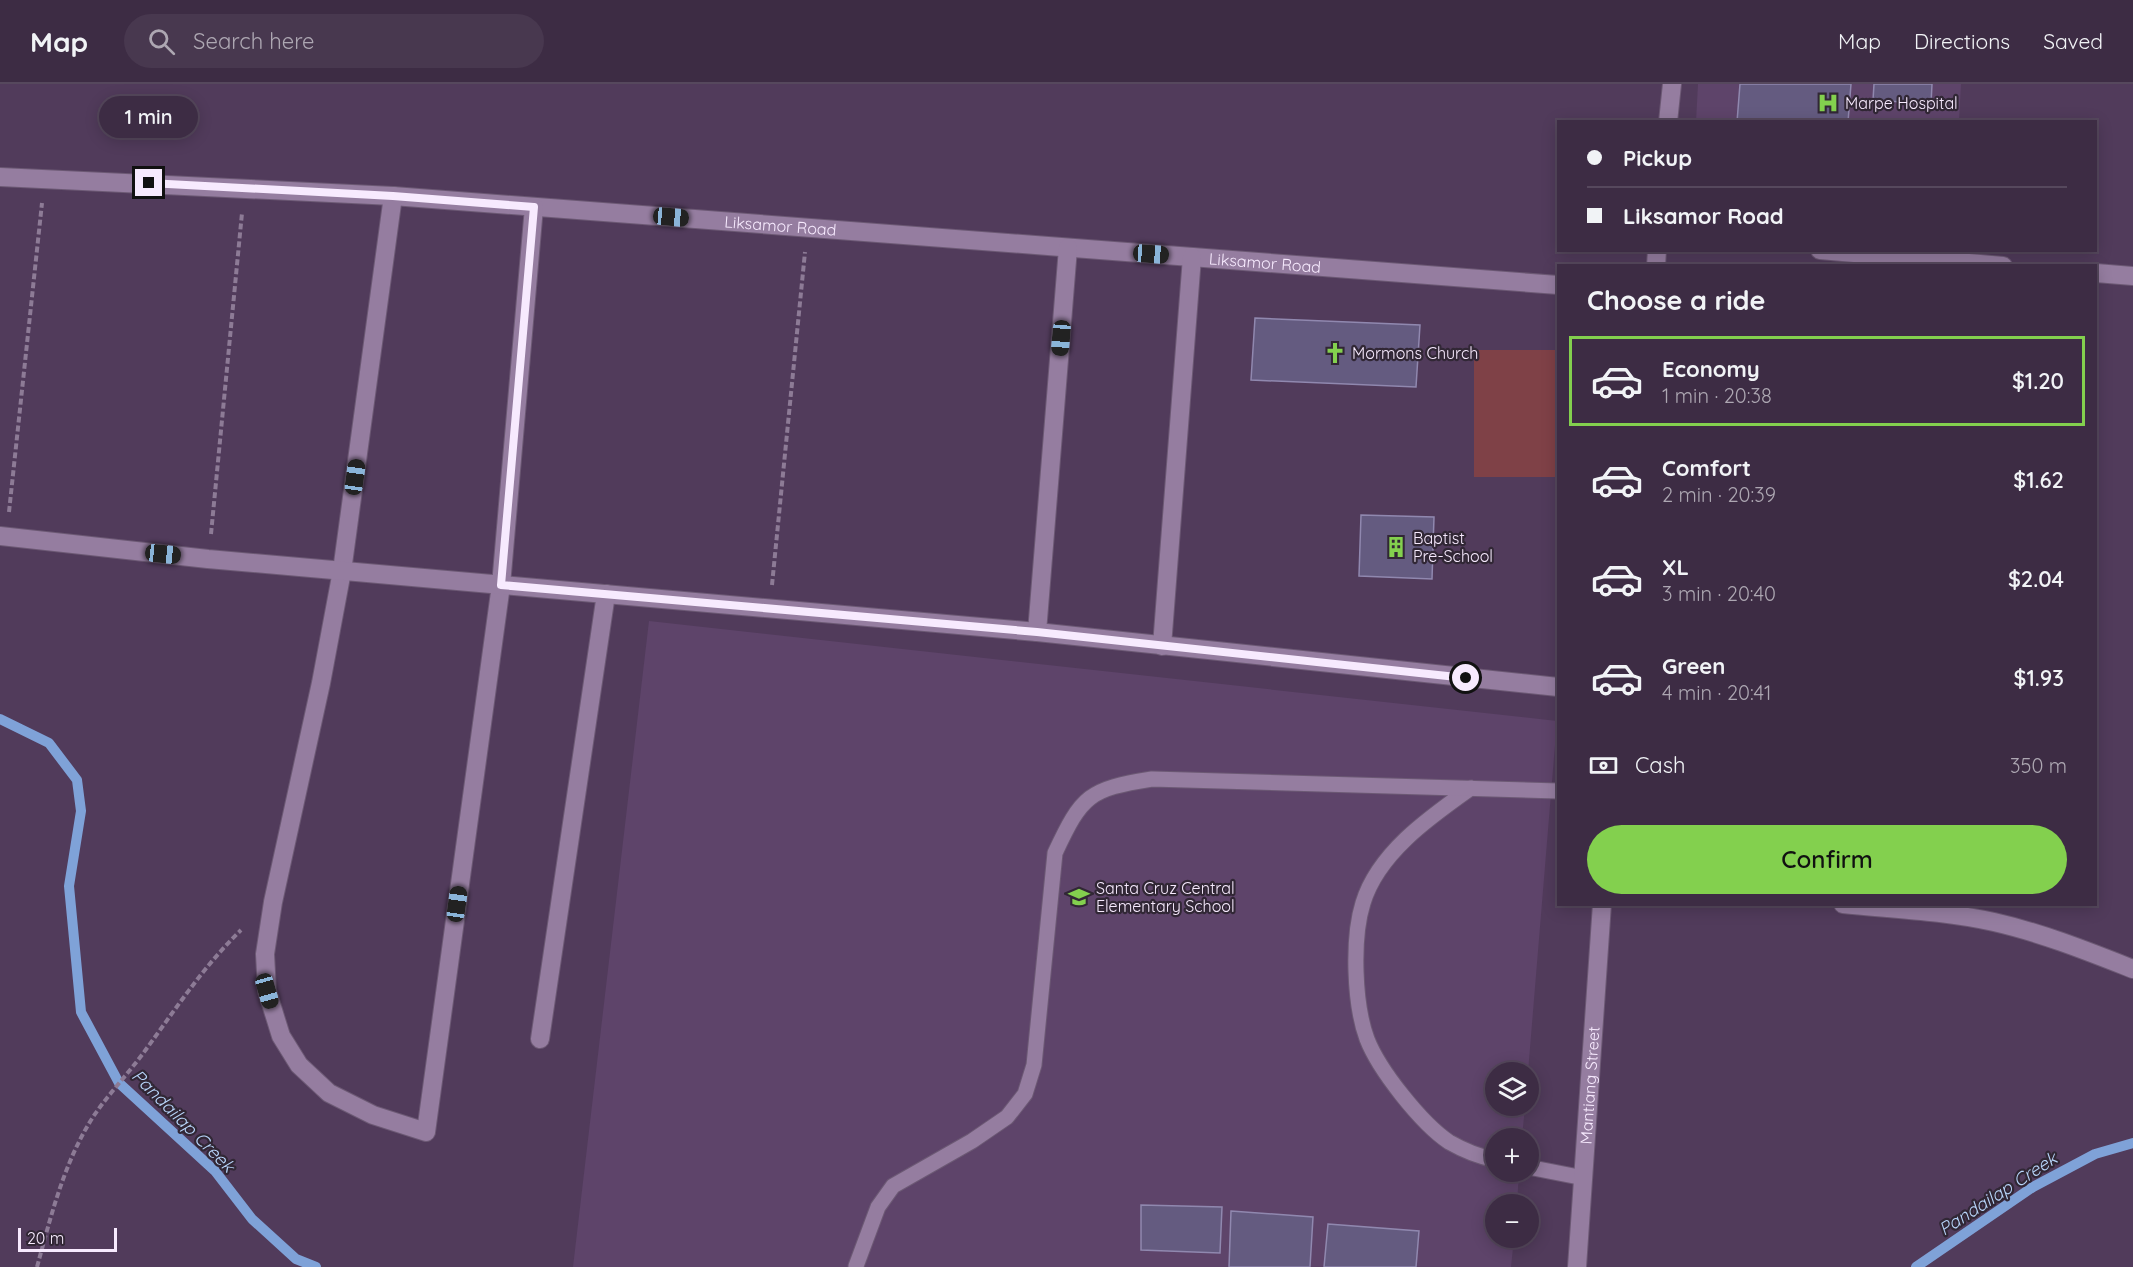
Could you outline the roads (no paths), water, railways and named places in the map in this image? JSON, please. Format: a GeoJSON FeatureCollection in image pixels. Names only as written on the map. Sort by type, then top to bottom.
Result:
{"type":"FeatureCollection","features":[{"type":"Feature","properties":{"kind":"street"},"geometry":{"type":"LineString","coordinates":[[1668,120],[1672,84]]}},
{"type":"Feature","properties":{"kind":"street","name":"Liksamor Road"},"geometry":{"type":"LineString","coordinates":[[0,177],[393,196],[1557,285]]}},
{"type":"Feature","properties":{"kind":"street"},"geometry":{"type":"LineString","coordinates":[[393,196],[342,571],[321,683],[273,902],[265,954],[267,991],[281,1036],[299,1065],[328,1093],[373,1115],[426,1132],[501,585],[534,207]]}},
{"type":"Feature","properties":{"kind":"street"},"geometry":{"type":"LineString","coordinates":[[1037,632],[1068,248]]}},
{"type":"Feature","properties":{"kind":"street"},"geometry":{"type":"LineString","coordinates":[[1843,252],[1980,264]]}},
{"type":"Feature","properties":{"kind":"street"},"geometry":{"type":"LineString","coordinates":[[1162,646],[1192,257]]}},
{"type":"Feature","properties":{"kind":"street"},"geometry":{"type":"LineString","coordinates":[[2097,273],[2133,276]]}},
{"type":"Feature","properties":{"kind":"street"},"geometry":{"type":"LineString","coordinates":[[3,537],[208,559],[1037,632],[1557,687]]}},
{"type":"Feature","properties":{"kind":"street"},"geometry":{"type":"LineString","coordinates":[[540,1039],[606,594]]}},
{"type":"Feature","properties":{"kind":"street","name":"Mantiang Street"},"geometry":{"type":"LineString","coordinates":[[1577,1267],[1602,906]]}},
{"type":"Feature","properties":{"kind":"street"},"geometry":{"type":"LineString","coordinates":[[1863,906],[1992,921],[2053,938],[2133,969]]}},
{"type":"Feature","properties":{"kind":"lane"},"geometry":{"type":"LineString","coordinates":[[856,1266],[878,1207],[893,1186],[990,1129],[1007,1117],[1025,1094],[1034,1065],[1055,853],[1070,822],[1087,798],[1113,786],[1152,779],[1557,791]]}},
{"type":"Feature","properties":{"kind":"lane"},"geometry":{"type":"LineString","coordinates":[[1471,788],[1421,823],[1381,866],[1363,902],[1356,950],[1359,1001],[1367,1038],[1381,1065],[1409,1104],[1448,1141],[1485,1158]]}},
{"type":"Feature","properties":{"kind":"lane"},"geometry":{"type":"LineString","coordinates":[[1539,1169],[1584,1178]]}},
{"type":"Feature","properties":{"kind":"waterway","name":"Pandailap Creek"},"geometry":{"type":"LineString","coordinates":[[0,719],[49,743],[77,780],[81,811],[69,886],[81,1012],[119,1083],[215,1171],[252,1219],[296,1259],[316,1267]]}},
{"type":"Feature","properties":{"kind":"waterway","name":"Pandailap Creek"},"geometry":{"type":"LineString","coordinates":[[1916,1267],[2033,1187],[2095,1154],[2133,1143]]}},
{"type":"Feature","properties":{"kind":"place","name":"Marpe Hospital"},"geometry":{"type":"Point","coordinates":[1828,103]}},
{"type":"Feature","properties":{"kind":"place","name":"Mormons Church"},"geometry":{"type":"Point","coordinates":[1335,353]}},
{"type":"Feature","properties":{"kind":"place","name":"Baptist Pre-School"},"geometry":{"type":"Point","coordinates":[1396,547]}},
{"type":"Feature","properties":{"kind":"place","name":"Santa Cruz Central Elementary School"},"geometry":{"type":"Point","coordinates":[1079,897]}}]}
